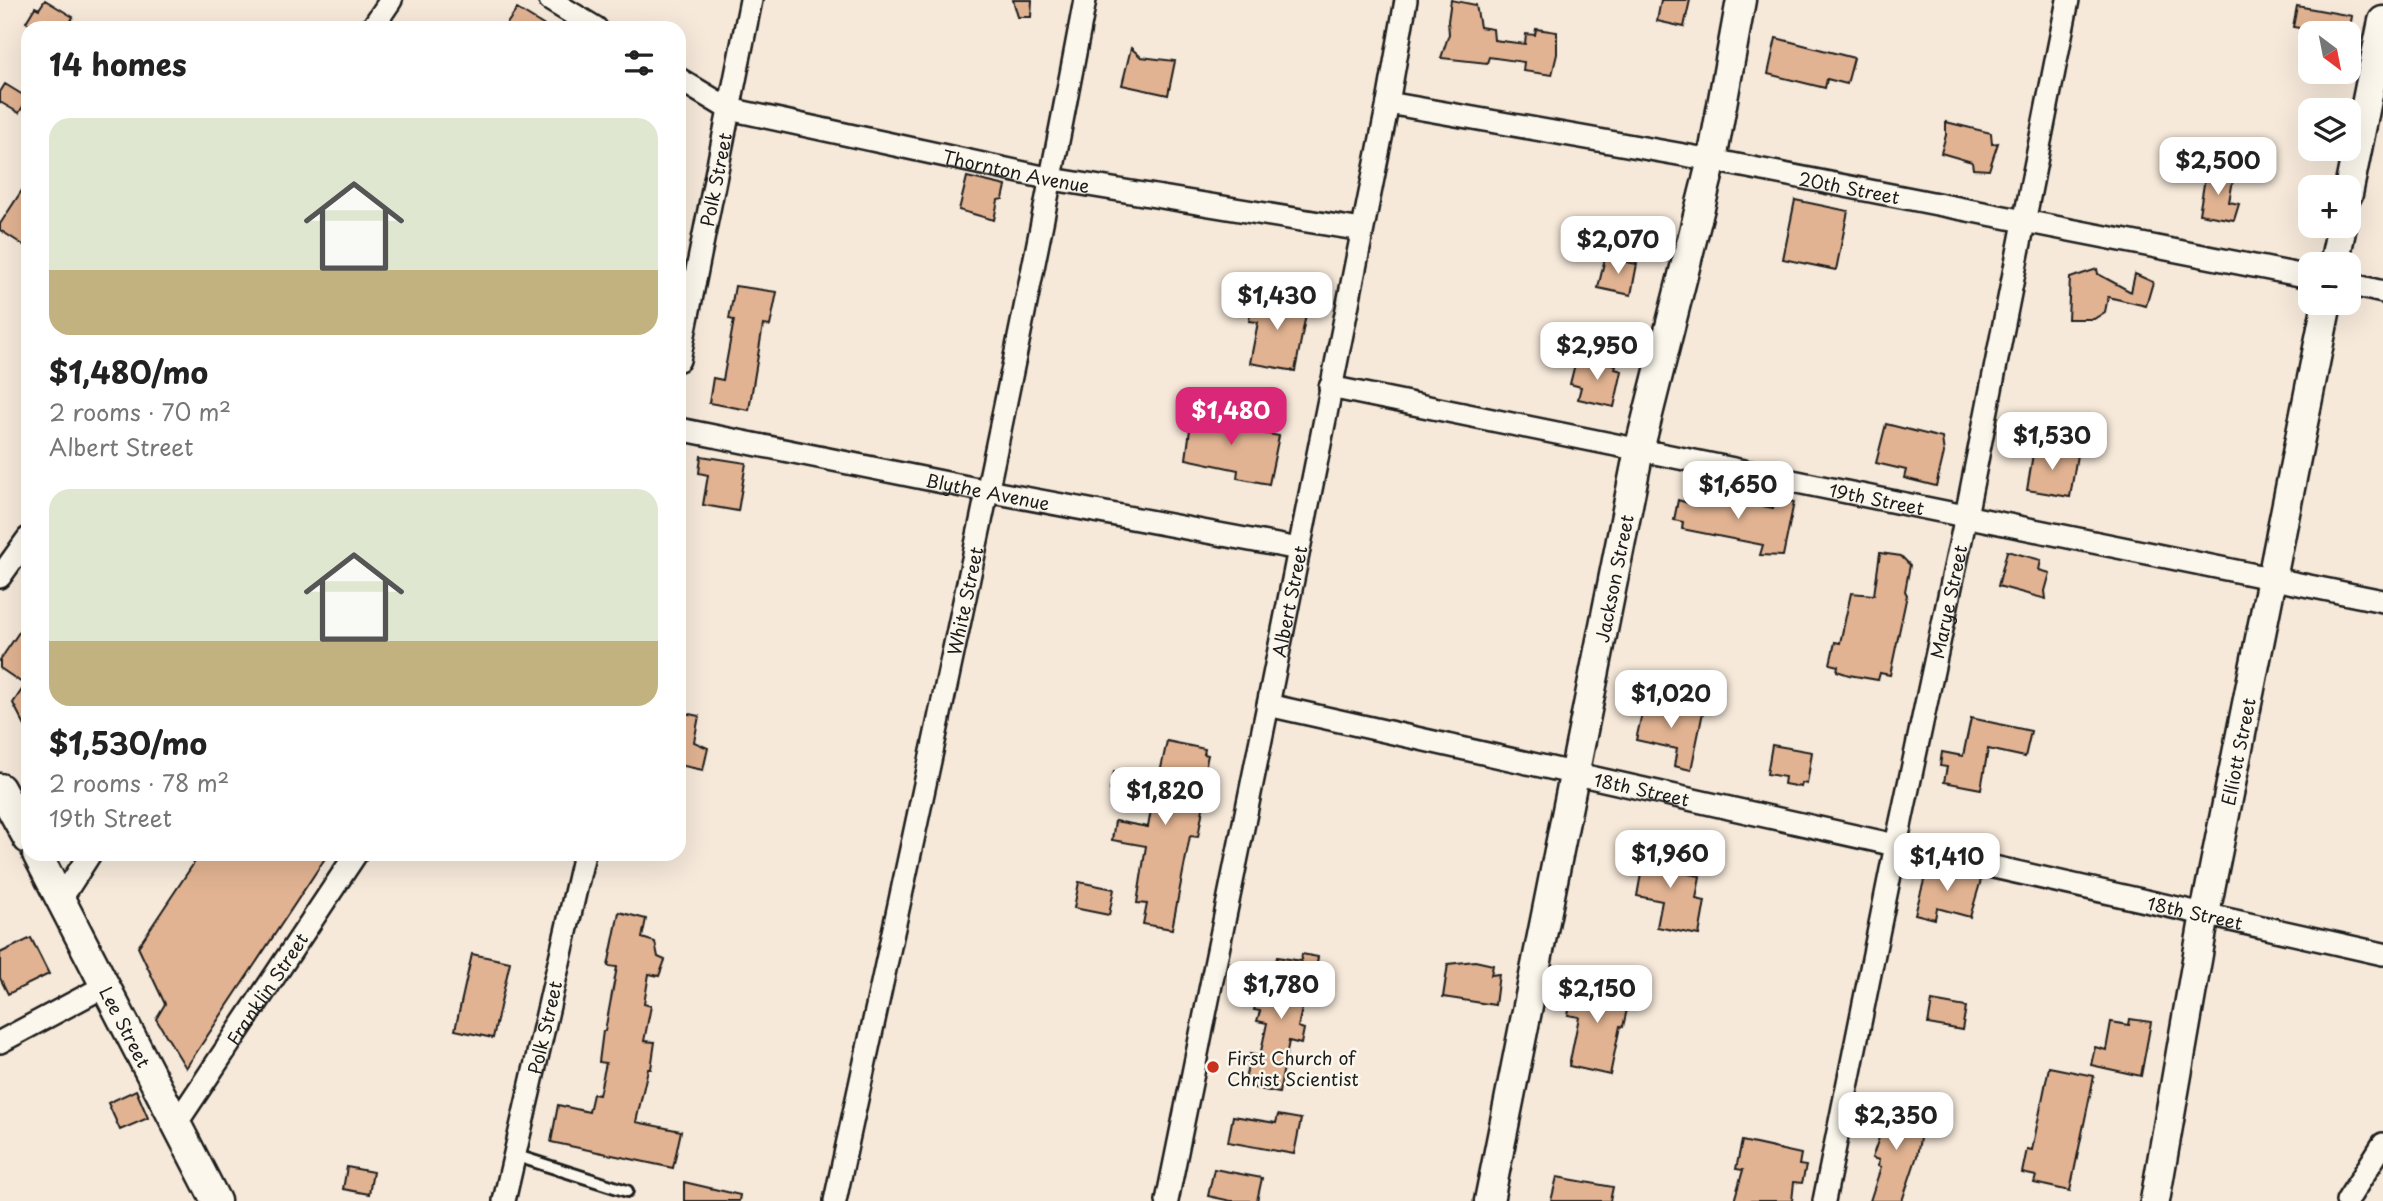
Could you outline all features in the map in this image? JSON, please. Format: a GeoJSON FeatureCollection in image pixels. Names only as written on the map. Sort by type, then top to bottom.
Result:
{"type":"FeatureCollection","features":[{"type":"Feature","properties":{"kind":"street"},"geometry":{"type":"LineString","coordinates":[[377,21],[391,0]]}},
{"type":"Feature","properties":{"kind":"street"},"geometry":{"type":"LineString","coordinates":[[550,0],[584,21]]}},
{"type":"Feature","properties":{"kind":"street","name":"Polk Street"},"geometry":{"type":"LineString","coordinates":[[686,325],[751,0]]}},
{"type":"Feature","properties":{"kind":"street","name":"White Street"},"geometry":{"type":"LineString","coordinates":[[835,1201],[1052,179],[1085,0]]}},
{"type":"Feature","properties":{"kind":"street","name":"Albert Street"},"geometry":{"type":"LineString","coordinates":[[1167,1201],[1388,103],[1406,0]]}},
{"type":"Feature","properties":{"kind":"street","name":"Jackson Street"},"geometry":{"type":"LineString","coordinates":[[1489,1201],[1639,450],[1712,160],[1741,0]]}},
{"type":"Feature","properties":{"kind":"street","name":"Marye Street"},"geometry":{"type":"LineString","coordinates":[[1824,1201],[1966,516],[2068,0]]}},
{"type":"Feature","properties":{"kind":"street"},"geometry":{"type":"LineString","coordinates":[[2352,175],[2383,21]]}},
{"type":"Feature","properties":{"kind":"street","name":"Thornton Avenue"},"geometry":{"type":"LineString","coordinates":[[686,83],[729,109],[1052,179],[1362,230]]}},
{"type":"Feature","properties":{"kind":"street","name":"20th Street"},"geometry":{"type":"LineString","coordinates":[[1388,103],[1712,160],[2298,275]]}},
{"type":"Feature","properties":{"kind":"street"},"geometry":{"type":"LineString","coordinates":[[2361,287],[2383,292]]}},
{"type":"Feature","properties":{"kind":"street","name":"Elliott Street"},"geometry":{"type":"LineString","coordinates":[[2155,1201],[2205,914],[2325,315]]}},
{"type":"Feature","properties":{"kind":"street","name":"19th Street"},"geometry":{"type":"LineString","coordinates":[[1330,387],[2383,601]]}},
{"type":"Feature","properties":{"kind":"street","name":"Blythe Avenue"},"geometry":{"type":"LineString","coordinates":[[686,430],[987,491],[1299,549]]}},
{"type":"Feature","properties":{"kind":"street"},"geometry":{"type":"LineString","coordinates":[[0,577],[21,548]]}},
{"type":"Feature","properties":{"kind":"street","name":"18th Street"},"geometry":{"type":"LineString","coordinates":[[1268,705],[2383,954]]}},
{"type":"Feature","properties":{"kind":"street"},"geometry":{"type":"LineString","coordinates":[[0,788],[21,826]]}},
{"type":"Feature","properties":{"kind":"street","name":"Lee Street"},"geometry":{"type":"LineString","coordinates":[[41,861],[216,1201]]}},
{"type":"Feature","properties":{"kind":"street"},"geometry":{"type":"LineString","coordinates":[[61,899],[85,861]]}},
{"type":"Feature","properties":{"kind":"street","name":"Franklin Street"},"geometry":{"type":"LineString","coordinates":[[176,1124],[351,861]]}},
{"type":"Feature","properties":{"kind":"street","name":"Polk Street"},"geometry":{"type":"LineString","coordinates":[[506,1200],[582,861]]}},
{"type":"Feature","properties":{"kind":"street"},"geometry":{"type":"LineString","coordinates":[[0,1042],[105,986]]}},
{"type":"Feature","properties":{"kind":"street"},"geometry":{"type":"LineString","coordinates":[[2347,1201],[2383,1144]]}},
{"type":"Feature","properties":{"kind":"lane"},"geometry":{"type":"LineString","coordinates":[[514,1155],[627,1191]]}},
{"type":"Feature","properties":{"kind":"building"},"geometry":{"type":"Polygon","coordinates":[[[45,0],[73,17],[71,21],[27,21],[35,7],[39,9],[45,0]]]}},
{"type":"Feature","properties":{"kind":"building"},"geometry":{"type":"Polygon","coordinates":[[[1013,0],[1032,0],[1031,17],[1018,17],[1013,0]]]}},
{"type":"Feature","properties":{"kind":"building"},"geometry":{"type":"Polygon","coordinates":[[[1451,0],[1476,5],[1480,27],[1493,29],[1494,40],[1525,44],[1526,34],[1535,35],[1536,29],[1557,32],[1557,54],[1552,75],[1523,71],[1524,62],[1489,57],[1487,63],[1441,58],[1449,34],[1451,0]]]}},
{"type":"Feature","properties":{"kind":"building"},"geometry":{"type":"Polygon","coordinates":[[[1661,0],[1690,0],[1684,27],[1657,21],[1661,0]]]}},
{"type":"Feature","properties":{"kind":"building"},"geometry":{"type":"Polygon","coordinates":[[[2297,6],[2352,16],[2351,21],[2298,21],[2298,28],[2293,27],[2297,6]]]}},
{"type":"Feature","properties":{"kind":"building"},"geometry":{"type":"Polygon","coordinates":[[[517,9],[537,21],[509,21],[517,9]]]}},
{"type":"Feature","properties":{"kind":"building"},"geometry":{"type":"Polygon","coordinates":[[[1776,38],[1854,58],[1847,84],[1827,79],[1825,88],[1768,74],[1776,38]]]}},
{"type":"Feature","properties":{"kind":"building"},"geometry":{"type":"Polygon","coordinates":[[[1131,48],[1141,57],[1175,61],[1168,95],[1122,85],[1131,48]]]}},
{"type":"Feature","properties":{"kind":"building"},"geometry":{"type":"Polygon","coordinates":[[[5,84],[21,94],[19,113],[0,102],[0,92],[5,84]]]}},
{"type":"Feature","properties":{"kind":"building"},"geometry":{"type":"Polygon","coordinates":[[[1946,122],[1991,133],[1992,144],[1998,143],[1989,170],[1973,169],[1972,162],[1941,153],[1946,122]]]}},
{"type":"Feature","properties":{"kind":"building"},"geometry":{"type":"Polygon","coordinates":[[[2206,172],[2234,175],[2229,202],[2239,204],[2234,220],[2199,214],[2206,172]]]}},
{"type":"Feature","properties":{"kind":"building"},"geometry":{"type":"Polygon","coordinates":[[[967,177],[1006,186],[1003,199],[998,200],[994,220],[959,210],[967,177]]]}},
{"type":"Feature","properties":{"kind":"building"},"geometry":{"type":"Polygon","coordinates":[[[21,192],[21,244],[0,230],[0,224],[21,192]]]}},
{"type":"Feature","properties":{"kind":"building"},"geometry":{"type":"Polygon","coordinates":[[[1795,200],[1848,211],[1836,270],[1783,259],[1795,200]]]}},
{"type":"Feature","properties":{"kind":"building"},"geometry":{"type":"Polygon","coordinates":[[[1605,258],[1637,264],[1631,295],[1598,288],[1605,258]]]}},
{"type":"Feature","properties":{"kind":"building"},"geometry":{"type":"Polygon","coordinates":[[[2097,269],[2098,274],[2131,292],[2135,274],[2153,282],[2146,306],[2108,297],[2105,312],[2094,319],[2068,319],[2070,278],[2097,269]]]}},
{"type":"Feature","properties":{"kind":"building"},"geometry":{"type":"Polygon","coordinates":[[[735,286],[777,292],[770,326],[763,325],[749,410],[709,403],[713,378],[723,380],[734,320],[729,319],[735,286]]]}},
{"type":"Feature","properties":{"kind":"building"},"geometry":{"type":"Polygon","coordinates":[[[1254,294],[1308,304],[1295,371],[1250,363],[1258,322],[1249,321],[1254,294]]]}},
{"type":"Feature","properties":{"kind":"building"},"geometry":{"type":"Polygon","coordinates":[[[1587,358],[1616,365],[1615,369],[1622,371],[1614,407],[1578,399],[1581,387],[1570,384],[1576,360],[1587,363],[1587,358]]]}},
{"type":"Feature","properties":{"kind":"building"},"geometry":{"type":"Polygon","coordinates":[[[1193,407],[1224,412],[1221,425],[1279,436],[1269,484],[1237,478],[1238,470],[1186,459],[1193,407]]]}},
{"type":"Feature","properties":{"kind":"building"},"geometry":{"type":"Polygon","coordinates":[[[1886,424],[1942,438],[1944,453],[1936,486],[1904,478],[1906,470],[1876,463],[1886,424]]]}},
{"type":"Feature","properties":{"kind":"building"},"geometry":{"type":"Polygon","coordinates":[[[2034,448],[2077,455],[2070,497],[2027,490],[2034,448]]]}},
{"type":"Feature","properties":{"kind":"building"},"geometry":{"type":"Polygon","coordinates":[[[701,456],[746,463],[738,511],[703,505],[708,475],[699,473],[701,456]]]}},
{"type":"Feature","properties":{"kind":"building"},"geometry":{"type":"Polygon","coordinates":[[[1691,491],[1773,508],[1775,499],[1794,502],[1783,556],[1760,555],[1763,545],[1682,529],[1683,522],[1674,520],[1678,500],[1688,503],[1691,491]]]}},
{"type":"Feature","properties":{"kind":"building"},"geometry":{"type":"Polygon","coordinates":[[[2007,551],[2041,560],[2039,570],[2050,573],[2045,591],[2046,599],[1998,586],[2007,551]]]}},
{"type":"Feature","properties":{"kind":"building"},"geometry":{"type":"Polygon","coordinates":[[[1880,553],[1901,556],[1910,565],[1905,591],[1907,595],[1890,675],[1880,673],[1878,680],[1837,671],[1838,666],[1830,664],[1835,642],[1840,643],[1851,593],[1874,595],[1880,553]]]}},
{"type":"Feature","properties":{"kind":"building"},"geometry":{"type":"Polygon","coordinates":[[[21,629],[21,682],[0,668],[0,660],[21,629]]]}},
{"type":"Feature","properties":{"kind":"building"},"geometry":{"type":"Polygon","coordinates":[[[21,691],[21,718],[13,703],[21,691]]]}},
{"type":"Feature","properties":{"kind":"building"},"geometry":{"type":"Polygon","coordinates":[[[1645,700],[1703,712],[1691,770],[1674,766],[1677,749],[1636,740],[1645,700]]]}},
{"type":"Feature","properties":{"kind":"building"},"geometry":{"type":"Polygon","coordinates":[[[686,713],[699,716],[694,742],[708,748],[703,770],[686,766],[686,713]]]}},
{"type":"Feature","properties":{"kind":"building"},"geometry":{"type":"Polygon","coordinates":[[[1971,718],[2031,731],[2025,757],[1988,749],[1981,789],[1944,782],[1947,767],[1940,766],[1942,752],[1963,756],[1971,718]]]}},
{"type":"Feature","properties":{"kind":"building"},"geometry":{"type":"Polygon","coordinates":[[[1167,741],[1205,749],[1204,754],[1208,755],[1199,796],[1205,797],[1198,837],[1190,836],[1172,929],[1143,924],[1147,904],[1137,903],[1146,846],[1112,840],[1115,821],[1148,827],[1153,799],[1110,790],[1114,772],[1158,782],[1167,741]]]}},
{"type":"Feature","properties":{"kind":"building"},"geometry":{"type":"Polygon","coordinates":[[[1772,745],[1812,752],[1807,784],[1802,783],[1801,787],[1784,784],[1785,777],[1767,774],[1772,745]]]}},
{"type":"Feature","properties":{"kind":"building"},"geometry":{"type":"Polygon","coordinates":[[[1648,835],[1670,839],[1665,870],[1700,876],[1696,899],[1705,901],[1699,935],[1657,927],[1662,901],[1637,896],[1648,835]]]}},
{"type":"Feature","properties":{"kind":"building"},"geometry":{"type":"Polygon","coordinates":[[[195,861],[323,861],[186,1068],[156,1019],[165,1004],[138,947],[195,861]]]}},
{"type":"Feature","properties":{"kind":"building"},"geometry":{"type":"Polygon","coordinates":[[[1928,866],[1981,880],[1970,917],[1937,908],[1935,919],[1915,914],[1928,866]]]}},
{"type":"Feature","properties":{"kind":"building"},"geometry":{"type":"Polygon","coordinates":[[[1079,882],[1114,889],[1109,915],[1074,908],[1079,882]]]}},
{"type":"Feature","properties":{"kind":"building"},"geometry":{"type":"Polygon","coordinates":[[[619,912],[646,919],[642,938],[655,942],[658,957],[665,960],[659,976],[649,974],[644,1004],[651,1006],[644,1041],[655,1042],[651,1069],[648,1069],[636,1122],[681,1131],[673,1168],[551,1142],[558,1105],[589,1112],[593,1094],[599,1095],[606,1063],[599,1062],[603,1031],[617,967],[608,966],[619,912]]]}},
{"type":"Feature","properties":{"kind":"building"},"geometry":{"type":"Polygon","coordinates":[[[31,938],[49,974],[8,994],[0,978],[0,953],[31,938]]]}},
{"type":"Feature","properties":{"kind":"building"},"geometry":{"type":"Polygon","coordinates":[[[472,954],[510,962],[493,1038],[455,1030],[472,954]]]}},
{"type":"Feature","properties":{"kind":"building"},"geometry":{"type":"Polygon","coordinates":[[[1302,954],[1318,957],[1312,991],[1306,990],[1298,1027],[1304,1029],[1301,1044],[1289,1041],[1279,1093],[1244,1086],[1250,1054],[1260,1056],[1267,1023],[1257,1021],[1260,1011],[1254,1010],[1258,994],[1270,996],[1277,957],[1301,961],[1302,954]]]}},
{"type":"Feature","properties":{"kind":"building"},"geometry":{"type":"Polygon","coordinates":[[[1475,961],[1493,965],[1491,975],[1499,974],[1495,1005],[1443,997],[1448,964],[1475,961]]]}},
{"type":"Feature","properties":{"kind":"building"},"geometry":{"type":"Polygon","coordinates":[[[1576,979],[1631,991],[1623,1027],[1620,1026],[1610,1075],[1569,1066],[1579,1017],[1568,1015],[1576,979]]]}},
{"type":"Feature","properties":{"kind":"building"},"geometry":{"type":"Polygon","coordinates":[[[1932,1001],[1966,1007],[1962,1030],[1928,1024],[1932,1001]]]}},
{"type":"Feature","properties":{"kind":"building"},"geometry":{"type":"Polygon","coordinates":[[[2130,1019],[2151,1022],[2141,1076],[2091,1065],[2095,1047],[2106,1050],[2111,1022],[2129,1025],[2130,1019]]]}},
{"type":"Feature","properties":{"kind":"building"},"geometry":{"type":"Polygon","coordinates":[[[2049,1067],[2094,1076],[2070,1191],[2034,1183],[2036,1176],[2022,1173],[2027,1149],[2032,1150],[2049,1067]]]}},
{"type":"Feature","properties":{"kind":"building"},"geometry":{"type":"Polygon","coordinates":[[[136,1090],[148,1118],[120,1130],[108,1103],[136,1090]]]}},
{"type":"Feature","properties":{"kind":"building"},"geometry":{"type":"Polygon","coordinates":[[[1878,1106],[1924,1115],[1917,1156],[1902,1201],[1870,1201],[1881,1167],[1878,1166],[1879,1160],[1872,1158],[1881,1132],[1873,1130],[1878,1106]]]}},
{"type":"Feature","properties":{"kind":"building"},"geometry":{"type":"Polygon","coordinates":[[[1278,1115],[1301,1119],[1294,1154],[1228,1142],[1233,1116],[1276,1123],[1278,1115]]]}},
{"type":"Feature","properties":{"kind":"building"},"geometry":{"type":"Polygon","coordinates":[[[1742,1141],[1801,1154],[1799,1165],[1806,1166],[1802,1183],[1794,1182],[1792,1201],[1734,1201],[1743,1170],[1736,1169],[1742,1141]]]}},
{"type":"Feature","properties":{"kind":"building"},"geometry":{"type":"Polygon","coordinates":[[[347,1167],[373,1172],[369,1194],[343,1189],[347,1167]]]}},
{"type":"Feature","properties":{"kind":"building"},"geometry":{"type":"Polygon","coordinates":[[[1214,1169],[1262,1178],[1257,1201],[1231,1201],[1208,1196],[1214,1169]]]}},
{"type":"Feature","properties":{"kind":"building"},"geometry":{"type":"Polygon","coordinates":[[[1557,1177],[1613,1187],[1610,1201],[1551,1201],[1557,1177]]]}},
{"type":"Feature","properties":{"kind":"building"},"geometry":{"type":"Polygon","coordinates":[[[684,1182],[740,1195],[739,1201],[684,1201],[684,1182]]]}},
{"type":"Feature","properties":{"kind":"place","name":"First Church of Christ Scientist"},"geometry":{"type":"Point","coordinates":[1213,1067]}}]}
